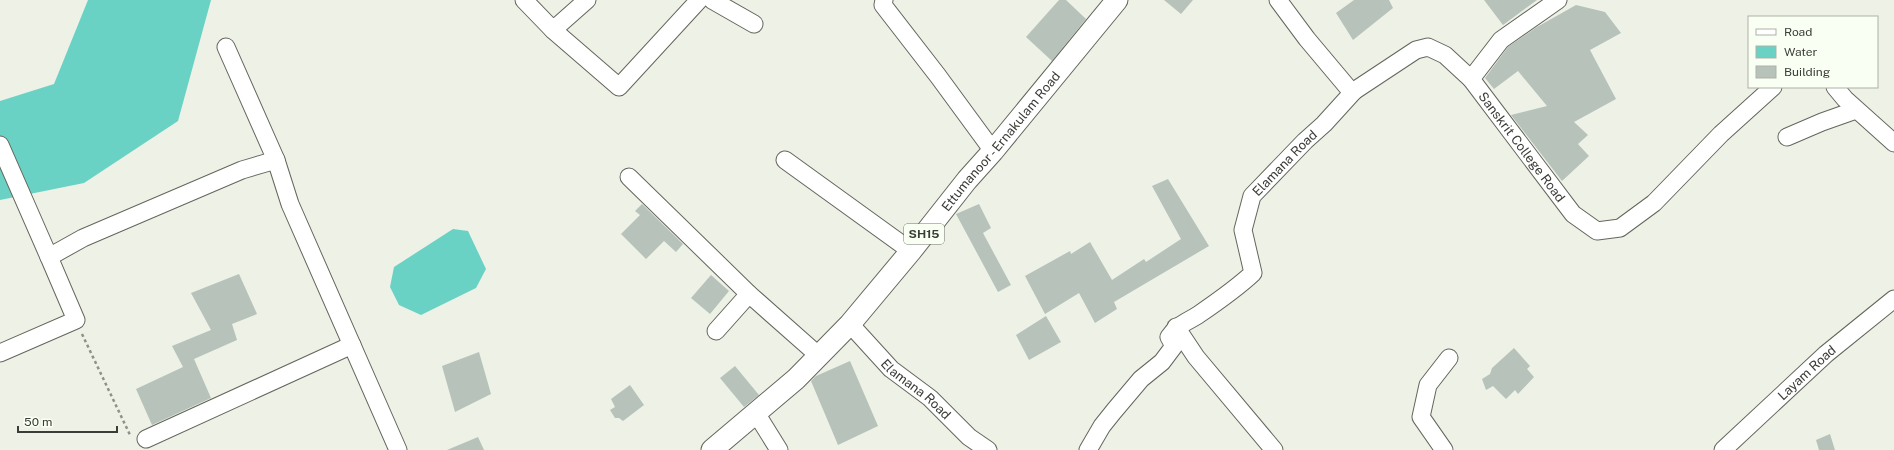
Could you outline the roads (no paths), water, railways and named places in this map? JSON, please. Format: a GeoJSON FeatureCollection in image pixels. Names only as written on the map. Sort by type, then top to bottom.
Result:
{"type":"FeatureCollection","features":[{"type":"Feature","properties":{"kind":"main road","name":"Ettumanoor - Ernakulam Road"},"geometry":{"type":"LineString","coordinates":[[712,450],[796,379],[850,324],[911,251],[967,180],[993,152],[1117,0]]}},
{"type":"Feature","properties":{"kind":"street"},"geometry":{"type":"LineString","coordinates":[[524,0],[553,30],[619,86],[699,0]]}},
{"type":"Feature","properties":{"kind":"street"},"geometry":{"type":"LineString","coordinates":[[553,30],[587,0]]}},
{"type":"Feature","properties":{"kind":"street"},"geometry":{"type":"LineString","coordinates":[[712,0],[754,24]]}},
{"type":"Feature","properties":{"kind":"street"},"geometry":{"type":"LineString","coordinates":[[884,0],[883,5],[938,76],[993,152]]}},
{"type":"Feature","properties":{"kind":"street"},"geometry":{"type":"LineString","coordinates":[[1278,0],[1307,39],[1349,89],[1354,91]]}},
{"type":"Feature","properties":{"kind":"street"},"geometry":{"type":"LineString","coordinates":[[1471,79],[1502,40],[1558,0]]}},
{"type":"Feature","properties":{"kind":"street"},"geometry":{"type":"LineString","coordinates":[[226,47],[276,160],[290,204],[398,450]]}},
{"type":"Feature","properties":{"kind":"street","name":"Sanskrit College Road"},"geometry":{"type":"LineString","coordinates":[[1354,91],[1416,50],[1428,47],[1444,55],[1471,79],[1573,214],[1597,231],[1620,228],[1654,203],[1727,129],[1772,88]]}},
{"type":"Feature","properties":{"kind":"street"},"geometry":{"type":"LineString","coordinates":[[1836,88],[1856,110],[1894,143]]}},
{"type":"Feature","properties":{"kind":"street","name":"Elamana Road"},"geometry":{"type":"LineString","coordinates":[[1176,328],[1186,323],[1238,287],[1253,273],[1243,230],[1252,196],[1305,141],[1324,124],[1354,91]]}},
{"type":"Feature","properties":{"kind":"street"},"geometry":{"type":"LineString","coordinates":[[1787,137],[1822,122],[1856,110]]}},
{"type":"Feature","properties":{"kind":"street"},"geometry":{"type":"LineString","coordinates":[[0,145],[76,320],[0,353]]}},
{"type":"Feature","properties":{"kind":"street"},"geometry":{"type":"LineString","coordinates":[[49,257],[83,238],[198,188],[242,170],[276,160]]}},
{"type":"Feature","properties":{"kind":"street"},"geometry":{"type":"LineString","coordinates":[[784,160],[911,251]]}},
{"type":"Feature","properties":{"kind":"street"},"geometry":{"type":"LineString","coordinates":[[629,177],[749,294],[818,355]]}},
{"type":"Feature","properties":{"kind":"street"},"geometry":{"type":"LineString","coordinates":[[716,331],[749,294]]}},
{"type":"Feature","properties":{"kind":"street","name":"Layam Road"},"geometry":{"type":"LineString","coordinates":[[1723,450],[1826,354],[1894,299]]}},
{"type":"Feature","properties":{"kind":"street","name":"Elamana Road"},"geometry":{"type":"LineString","coordinates":[[850,324],[891,369],[930,398],[969,436],[988,450]]}},
{"type":"Feature","properties":{"kind":"street"},"geometry":{"type":"LineString","coordinates":[[1088,450],[1102,426],[1114,411],[1141,379],[1162,362],[1174,346],[1170,337],[1176,328],[1196,357],[1274,450]]}},
{"type":"Feature","properties":{"kind":"street"},"geometry":{"type":"LineString","coordinates":[[140,441],[352,345]]}},
{"type":"Feature","properties":{"kind":"street"},"geometry":{"type":"LineString","coordinates":[[1444,450],[1421,417],[1428,385],[1449,358]]}},
{"type":"Feature","properties":{"kind":"street"},"geometry":{"type":"LineString","coordinates":[[756,413],[779,450]]}},
{"type":"Feature","properties":{"kind":"water"},"geometry":{"type":"Polygon","coordinates":[[[88,0],[211,0],[178,121],[84,183],[0,200],[0,101],[54,84],[88,0]]]}},
{"type":"Feature","properties":{"kind":"water"},"geometry":{"type":"Polygon","coordinates":[[[453,229],[468,231],[486,269],[476,288],[421,315],[399,305],[390,287],[394,267],[453,229]]]}}]}
